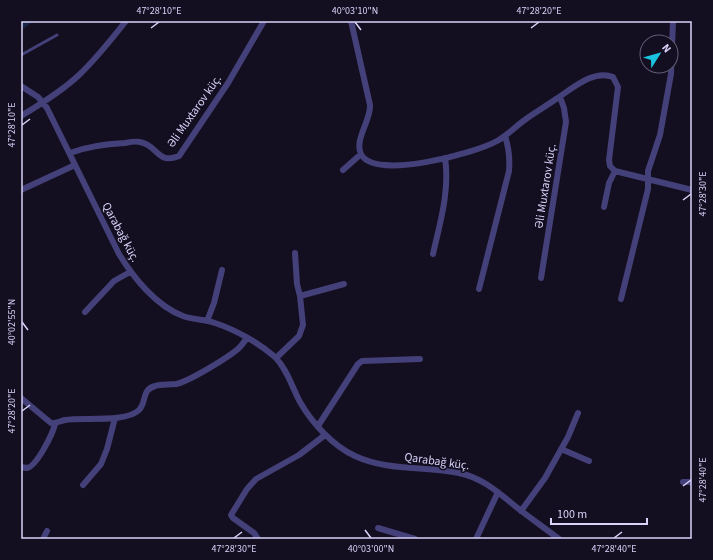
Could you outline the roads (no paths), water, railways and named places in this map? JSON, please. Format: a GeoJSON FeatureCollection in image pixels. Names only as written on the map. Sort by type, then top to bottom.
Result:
{"type":"FeatureCollection","features":[{"type":"Feature","properties":{"kind":"street"},"geometry":{"type":"LineString","coordinates":[[21,116],[43,102],[78,75],[111,40],[126,21]]}},
{"type":"Feature","properties":{"kind":"street","name":"Əli Muxtarov küç."},"geometry":{"type":"LineString","coordinates":[[70,154],[82,148],[101,144],[140,142],[147,144],[163,158],[171,159],[178,156],[228,83],[264,21]]}},
{"type":"Feature","properties":{"kind":"street"},"geometry":{"type":"LineString","coordinates":[[351,21],[370,105],[369,116],[362,133],[359,146],[361,154],[369,162],[377,165],[399,166],[445,158],[488,146],[505,136],[525,119],[560,97],[577,84],[607,74],[613,77],[618,87],[609,160],[610,166],[614,171],[692,190]]}},
{"type":"Feature","properties":{"kind":"street"},"geometry":{"type":"LineString","coordinates":[[621,299],[648,189],[648,171],[660,135],[671,74],[672,21]]}},
{"type":"Feature","properties":{"kind":"street","name":"Qarabağ küç."},"geometry":{"type":"LineString","coordinates":[[21,86],[43,102],[70,154],[118,254],[130,272],[151,295],[170,309],[183,316],[207,321],[230,329],[247,338],[276,358],[284,368],[301,403],[325,435],[340,448],[357,457],[385,465],[459,473],[473,477],[484,482],[498,492],[559,539]]}},
{"type":"Feature","properties":{"kind":"street","name":"Əli Muxtarov küç."},"geometry":{"type":"LineString","coordinates":[[541,278],[566,122],[564,108],[560,97]]}},
{"type":"Feature","properties":{"kind":"street"},"geometry":{"type":"LineString","coordinates":[[479,289],[510,160],[505,136]]}},
{"type":"Feature","properties":{"kind":"street"},"geometry":{"type":"LineString","coordinates":[[343,170],[361,154]]}},
{"type":"Feature","properties":{"kind":"street"},"geometry":{"type":"LineString","coordinates":[[433,254],[447,185],[445,158]]}},
{"type":"Feature","properties":{"kind":"street"},"geometry":{"type":"LineString","coordinates":[[21,190],[74,164]]}},
{"type":"Feature","properties":{"kind":"street"},"geometry":{"type":"LineString","coordinates":[[604,207],[609,183],[614,171]]}},
{"type":"Feature","properties":{"kind":"street"},"geometry":{"type":"LineString","coordinates":[[276,358],[298,336],[303,325],[300,296],[297,284],[295,253]]}},
{"type":"Feature","properties":{"kind":"street"},"geometry":{"type":"LineString","coordinates":[[207,321],[214,302],[222,270]]}},
{"type":"Feature","properties":{"kind":"street"},"geometry":{"type":"LineString","coordinates":[[85,312],[114,281],[130,272]]}},
{"type":"Feature","properties":{"kind":"street"},"geometry":{"type":"LineString","coordinates":[[300,296],[344,284]]}},
{"type":"Feature","properties":{"kind":"street"},"geometry":{"type":"LineString","coordinates":[[21,467],[28,468],[34,464],[53,432],[56,424],[63,420],[115,418],[134,414],[142,406],[144,394],[148,389],[154,386],[177,384],[189,379],[240,348],[247,338]]}},
{"type":"Feature","properties":{"kind":"street"},"geometry":{"type":"LineString","coordinates":[[318,426],[358,364],[362,361],[420,359]]}},
{"type":"Feature","properties":{"kind":"street"},"geometry":{"type":"LineString","coordinates":[[21,398],[46,421],[56,424]]}},
{"type":"Feature","properties":{"kind":"street"},"geometry":{"type":"LineString","coordinates":[[521,511],[545,478],[568,437],[578,413]]}},
{"type":"Feature","properties":{"kind":"street"},"geometry":{"type":"LineString","coordinates":[[83,485],[101,464],[107,449],[115,418]]}},
{"type":"Feature","properties":{"kind":"street"},"geometry":{"type":"LineString","coordinates":[[258,539],[254,533],[231,515],[246,489],[256,479],[299,455],[325,435]]}},
{"type":"Feature","properties":{"kind":"street"},"geometry":{"type":"LineString","coordinates":[[561,449],[589,461]]}},
{"type":"Feature","properties":{"kind":"street"},"geometry":{"type":"LineString","coordinates":[[683,482],[692,482]]}},
{"type":"Feature","properties":{"kind":"street"},"geometry":{"type":"LineString","coordinates":[[476,539],[498,492]]}},
{"type":"Feature","properties":{"kind":"street"},"geometry":{"type":"LineString","coordinates":[[378,528],[415,539]]}},
{"type":"Feature","properties":{"kind":"street"},"geometry":{"type":"LineString","coordinates":[[42,539],[47,531]]}},
{"type":"Feature","properties":{"kind":"lane"},"geometry":{"type":"LineString","coordinates":[[21,55],[57,36]]}},
{"type":"Feature","properties":{"kind":"waterway"},"geometry":{"type":"LineString","coordinates":[[21,26],[28,21]]}}]}
